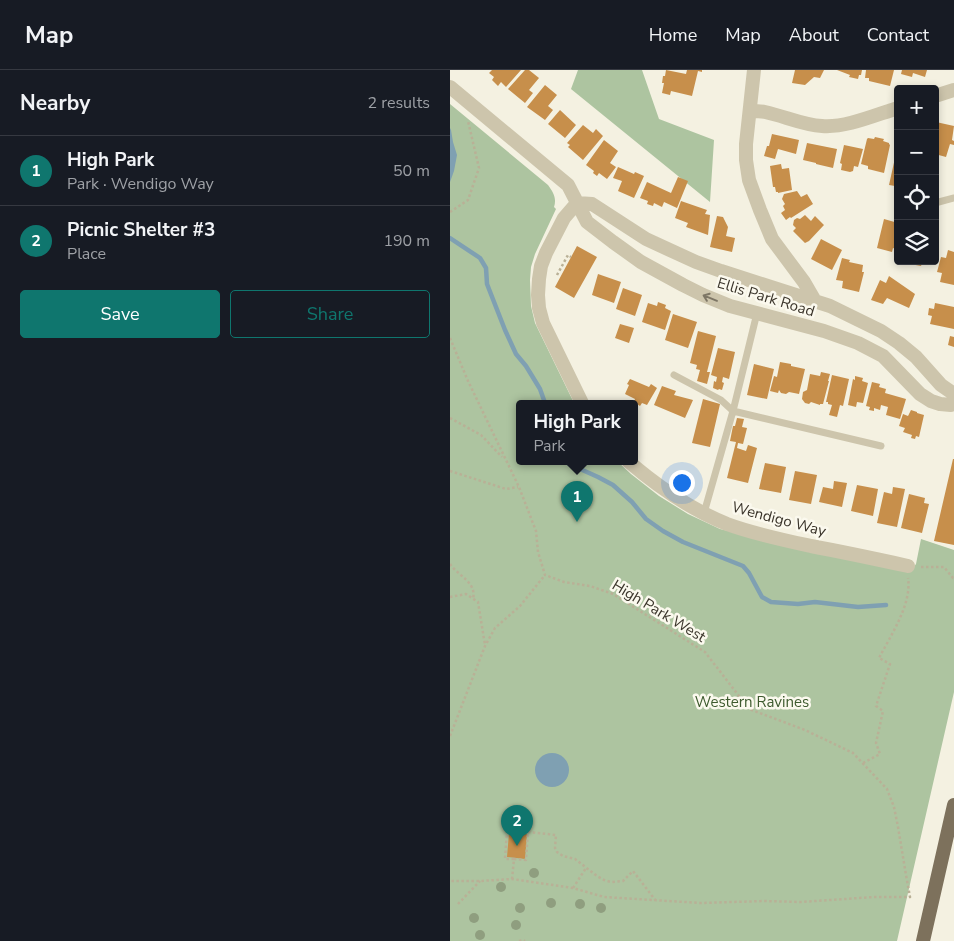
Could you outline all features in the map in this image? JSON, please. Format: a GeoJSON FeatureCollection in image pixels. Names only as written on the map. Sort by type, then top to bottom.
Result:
{"type":"FeatureCollection","features":[{"type":"Feature","properties":{"kind":"main road"},"geometry":{"type":"LineString","coordinates":[[922,941],[953,812]]}},
{"type":"Feature","properties":{"kind":"street"},"geometry":{"type":"LineString","coordinates":[[754,70],[746,160],[752,188],[772,239],[804,282],[815,302]]}},
{"type":"Feature","properties":{"kind":"street","name":"Ellis Park Road"},"geometry":{"type":"LineString","coordinates":[[450,87],[568,185],[587,222],[641,262],[703,295],[730,306],[824,331],[858,343],[883,356],[920,394],[931,401],[940,404],[951,404],[954,402]]}},
{"type":"Feature","properties":{"kind":"street"},"geometry":{"type":"LineString","coordinates":[[939,95],[954,90]]}},
{"type":"Feature","properties":{"kind":"street"},"geometry":{"type":"LineString","coordinates":[[750,111],[764,112],[810,124],[834,126],[894,109]]}},
{"type":"Feature","properties":{"kind":"street"},"geometry":{"type":"LineString","coordinates":[[577,203],[564,218],[546,253],[541,266],[538,295],[543,323],[581,400]]}},
{"type":"Feature","properties":{"kind":"street","name":"Ellis Park Road"},"geometry":{"type":"LineString","coordinates":[[577,203],[592,204],[640,236],[696,262],[830,306],[882,331],[916,357],[942,385],[954,394]]}},
{"type":"Feature","properties":{"kind":"street","name":"Wendigo Way"},"geometry":{"type":"LineString","coordinates":[[633,465],[686,504],[726,524],[754,533],[914,566]]}},
{"type":"Feature","properties":{"kind":"lane"},"geometry":{"type":"LineString","coordinates":[[939,202],[954,198]]}},
{"type":"Feature","properties":{"kind":"lane"},"geometry":{"type":"LineString","coordinates":[[704,513],[733,411],[757,313]]}},
{"type":"Feature","properties":{"kind":"lane"},"geometry":{"type":"LineString","coordinates":[[674,375],[721,400],[733,411],[881,446]]}},
{"type":"Feature","properties":{"kind":"path"},"geometry":{"type":"LineString","coordinates":[[450,212],[468,200],[478,168],[467,115]]}},
{"type":"Feature","properties":{"kind":"path"},"geometry":{"type":"LineString","coordinates":[[557,275],[568,255],[571,257]]}},
{"type":"Feature","properties":{"kind":"path"},"geometry":{"type":"LineString","coordinates":[[450,338],[536,531],[538,552],[545,575],[520,606],[495,628],[485,646],[450,736]]}},
{"type":"Feature","properties":{"kind":"path"},"geometry":{"type":"LineString","coordinates":[[450,418],[481,435],[505,460]]}},
{"type":"Feature","properties":{"kind":"path"},"geometry":{"type":"LineString","coordinates":[[450,471],[506,489],[518,487]]}},
{"type":"Feature","properties":{"kind":"path"},"geometry":{"type":"LineString","coordinates":[[450,564],[468,580],[474,593],[473,599]]}},
{"type":"Feature","properties":{"kind":"path"},"geometry":{"type":"LineString","coordinates":[[863,763],[880,754],[876,743],[883,712],[876,706],[890,664],[879,658],[902,613],[907,596],[907,574],[914,566],[944,568],[954,578]]}},
{"type":"Feature","properties":{"kind":"path","name":"High Park West"},"geometry":{"type":"LineString","coordinates":[[545,575],[564,582],[590,586],[613,594],[705,652],[749,709],[805,730],[853,753],[887,788],[894,807],[910,897],[874,897],[801,902],[701,903],[656,901]]}},
{"type":"Feature","properties":{"kind":"path"},"geometry":{"type":"LineString","coordinates":[[450,597],[466,594],[478,602],[485,646]]}},
{"type":"Feature","properties":{"kind":"path"},"geometry":{"type":"LineString","coordinates":[[528,832],[526,860],[505,859],[508,831],[528,832],[556,835],[555,848],[563,856],[575,859],[597,876],[611,882],[623,881],[633,872],[656,901]]}},
{"type":"Feature","properties":{"kind":"path"},"geometry":{"type":"LineString","coordinates":[[512,879],[514,859]]}},
{"type":"Feature","properties":{"kind":"path"},"geometry":{"type":"LineString","coordinates":[[573,888],[586,868]]}},
{"type":"Feature","properties":{"kind":"path"},"geometry":{"type":"LineString","coordinates":[[450,881],[480,882],[512,879],[573,888],[604,896],[656,901]]}},
{"type":"Feature","properties":{"kind":"path"},"geometry":{"type":"LineString","coordinates":[[458,904],[480,882]]}},
{"type":"Feature","properties":{"kind":"path"},"geometry":{"type":"LineString","coordinates":[[519,941],[525,941]]}},
{"type":"Feature","properties":{"kind":"green space"},"geometry":{"type":"Polygon","coordinates":[[[578,70],[642,70],[659,119],[714,140],[710,202],[571,89],[578,70]]]}},
{"type":"Feature","properties":{"kind":"green space","name":"Western Ravines"},"geometry":{"type":"Polygon","coordinates":[[[450,104],[548,185],[555,198],[554,207],[556,209],[531,267],[531,306],[535,323],[573,400],[516,400],[516,465],[621,465],[659,496],[688,514],[720,529],[910,572],[916,564],[921,539],[954,550],[954,692],[897,941],[450,941],[450,104]]]}},
{"type":"Feature","properties":{"kind":"water"},"geometry":{"type":"Polygon","coordinates":[[[450,128],[457,155],[450,182],[450,128]]]}},
{"type":"Feature","properties":{"kind":"water"},"geometry":{"type":"Polygon","coordinates":[[[552,753],[564,758],[569,770],[564,782],[552,787],[540,782],[535,770],[540,758],[552,753]]]}},
{"type":"Feature","properties":{"kind":"building"},"geometry":{"type":"Polygon","coordinates":[[[492,70],[521,70],[506,87],[501,82],[498,86],[492,80],[494,77],[489,73],[492,70]]]}},
{"type":"Feature","properties":{"kind":"building"},"geometry":{"type":"Polygon","coordinates":[[[525,70],[529,70],[539,78],[529,90],[533,93],[525,103],[508,89],[525,70]]]}},
{"type":"Feature","properties":{"kind":"building"},"geometry":{"type":"Polygon","coordinates":[[[666,70],[686,74],[687,70],[702,70],[702,72],[698,71],[692,96],[671,91],[670,95],[662,93],[663,76],[665,76],[666,70]]]}},
{"type":"Feature","properties":{"kind":"building"},"geometry":{"type":"Polygon","coordinates":[[[795,70],[824,70],[820,78],[814,77],[805,85],[792,83],[795,70]]]}},
{"type":"Feature","properties":{"kind":"building"},"geometry":{"type":"Polygon","coordinates":[[[837,70],[862,70],[858,79],[849,77],[850,75],[837,70]]]}},
{"type":"Feature","properties":{"kind":"building"},"geometry":{"type":"Polygon","coordinates":[[[866,70],[894,70],[890,86],[869,81],[869,78],[865,78],[866,70]]]}},
{"type":"Feature","properties":{"kind":"building"},"geometry":{"type":"Polygon","coordinates":[[[902,70],[927,70],[925,77],[913,73],[912,77],[901,74],[902,70]]]}},
{"type":"Feature","properties":{"kind":"building"},"geometry":{"type":"Polygon","coordinates":[[[545,85],[557,95],[548,106],[553,110],[545,120],[527,107],[545,85]]]}},
{"type":"Feature","properties":{"kind":"building"},"geometry":{"type":"Polygon","coordinates":[[[560,110],[576,125],[565,138],[548,124],[560,110]]]}},
{"type":"Feature","properties":{"kind":"building"},"geometry":{"type":"Polygon","coordinates":[[[939,123],[954,126],[952,140],[954,145],[950,144],[946,157],[939,155],[939,123]]]}},
{"type":"Feature","properties":{"kind":"building"},"geometry":{"type":"Polygon","coordinates":[[[583,125],[593,133],[596,129],[603,136],[583,160],[568,147],[570,145],[567,143],[583,125]]]}},
{"type":"Feature","properties":{"kind":"building"},"geometry":{"type":"Polygon","coordinates":[[[772,134],[799,140],[796,154],[778,149],[775,159],[764,156],[772,134]]]}},
{"type":"Feature","properties":{"kind":"building"},"geometry":{"type":"Polygon","coordinates":[[[875,137],[884,139],[883,141],[890,145],[884,173],[868,169],[868,166],[861,164],[867,139],[874,139],[875,137]]]}},
{"type":"Feature","properties":{"kind":"building"},"geometry":{"type":"Polygon","coordinates":[[[604,140],[618,151],[610,163],[616,167],[607,179],[599,173],[597,176],[586,165],[604,140]]]}},
{"type":"Feature","properties":{"kind":"building"},"geometry":{"type":"Polygon","coordinates":[[[807,143],[837,149],[833,168],[803,160],[807,143]]]}},
{"type":"Feature","properties":{"kind":"building"},"geometry":{"type":"Polygon","coordinates":[[[844,145],[863,149],[858,167],[854,166],[853,171],[850,172],[841,170],[842,164],[840,163],[844,145]]]}},
{"type":"Feature","properties":{"kind":"building"},"geometry":{"type":"Polygon","coordinates":[[[894,162],[894,186],[889,185],[894,162]]]}},
{"type":"Feature","properties":{"kind":"building"},"geometry":{"type":"Polygon","coordinates":[[[781,164],[782,169],[789,168],[792,190],[778,193],[775,187],[773,187],[770,166],[781,164]]]}},
{"type":"Feature","properties":{"kind":"building"},"geometry":{"type":"Polygon","coordinates":[[[618,167],[644,176],[634,198],[618,191],[622,181],[613,178],[618,167]]]}},
{"type":"Feature","properties":{"kind":"building"},"geometry":{"type":"Polygon","coordinates":[[[678,177],[688,181],[677,208],[664,202],[662,207],[654,203],[653,206],[647,204],[648,201],[640,198],[647,182],[671,193],[678,177]]]}},
{"type":"Feature","properties":{"kind":"building"},"geometry":{"type":"Polygon","coordinates":[[[797,191],[801,197],[807,194],[813,204],[786,220],[781,213],[785,210],[783,206],[785,204],[782,199],[784,194],[797,191]]]}},
{"type":"Feature","properties":{"kind":"building"},"geometry":{"type":"Polygon","coordinates":[[[681,201],[707,210],[705,214],[710,215],[708,235],[686,227],[688,223],[675,218],[681,201]]]}},
{"type":"Feature","properties":{"kind":"building"},"geometry":{"type":"Polygon","coordinates":[[[805,215],[811,221],[815,216],[824,225],[805,243],[793,231],[796,228],[793,225],[794,220],[800,219],[805,215]]]}},
{"type":"Feature","properties":{"kind":"building"},"geometry":{"type":"Polygon","coordinates":[[[717,216],[723,217],[728,227],[726,236],[735,238],[732,252],[710,247],[717,216]]]}},
{"type":"Feature","properties":{"kind":"building"},"geometry":{"type":"Polygon","coordinates":[[[884,219],[894,222],[894,248],[892,252],[877,248],[884,219]]]}},
{"type":"Feature","properties":{"kind":"building"},"geometry":{"type":"Polygon","coordinates":[[[821,239],[842,250],[832,270],[811,259],[821,239]]]}},
{"type":"Feature","properties":{"kind":"building"},"geometry":{"type":"Polygon","coordinates":[[[577,246],[597,257],[574,298],[555,287],[577,246]]]}},
{"type":"Feature","properties":{"kind":"building"},"geometry":{"type":"Polygon","coordinates":[[[948,250],[954,252],[954,285],[940,282],[942,273],[937,272],[941,257],[946,258],[948,250]]]}},
{"type":"Feature","properties":{"kind":"building"},"geometry":{"type":"Polygon","coordinates":[[[842,258],[850,260],[849,262],[863,265],[862,272],[864,272],[859,292],[842,288],[843,281],[836,280],[842,258]]]}},
{"type":"Feature","properties":{"kind":"building"},"geometry":{"type":"Polygon","coordinates":[[[598,274],[621,282],[614,303],[592,295],[598,274]]]}},
{"type":"Feature","properties":{"kind":"building"},"geometry":{"type":"Polygon","coordinates":[[[889,276],[915,294],[909,308],[887,298],[883,304],[871,300],[880,280],[886,283],[889,276]]]}},
{"type":"Feature","properties":{"kind":"building"},"geometry":{"type":"Polygon","coordinates":[[[623,288],[642,295],[635,316],[616,309],[623,288]]]}},
{"type":"Feature","properties":{"kind":"building"},"geometry":{"type":"Polygon","coordinates":[[[658,302],[666,305],[665,308],[671,311],[665,330],[642,322],[648,303],[657,306],[658,302]]]}},
{"type":"Feature","properties":{"kind":"building"},"geometry":{"type":"Polygon","coordinates":[[[935,303],[954,307],[954,329],[930,324],[932,316],[928,315],[929,308],[934,309],[935,303]]]}},
{"type":"Feature","properties":{"kind":"building"},"geometry":{"type":"Polygon","coordinates":[[[673,314],[697,322],[688,348],[665,340],[673,314]]]}},
{"type":"Feature","properties":{"kind":"building"},"geometry":{"type":"Polygon","coordinates":[[[620,324],[634,328],[629,343],[615,338],[620,324]]]}},
{"type":"Feature","properties":{"kind":"building"},"geometry":{"type":"Polygon","coordinates":[[[698,331],[716,336],[707,372],[710,372],[707,384],[697,381],[700,370],[696,369],[697,365],[690,363],[698,331]]]}},
{"type":"Feature","properties":{"kind":"building"},"geometry":{"type":"Polygon","coordinates":[[[950,336],[954,337],[954,347],[948,345],[950,336]]]}},
{"type":"Feature","properties":{"kind":"building"},"geometry":{"type":"Polygon","coordinates":[[[718,348],[735,352],[729,379],[723,377],[722,390],[713,388],[717,377],[711,375],[718,348]]]}},
{"type":"Feature","properties":{"kind":"building"},"geometry":{"type":"Polygon","coordinates":[[[780,362],[805,369],[799,394],[781,393],[779,390],[778,393],[770,391],[774,376],[777,377],[780,362]]]}},
{"type":"Feature","properties":{"kind":"building"},"geometry":{"type":"Polygon","coordinates":[[[754,364],[774,369],[767,399],[747,395],[754,364]]]}},
{"type":"Feature","properties":{"kind":"building"},"geometry":{"type":"Polygon","coordinates":[[[821,372],[830,374],[823,404],[805,403],[802,399],[803,392],[807,390],[810,374],[820,376],[821,372]]]}},
{"type":"Feature","properties":{"kind":"building"},"geometry":{"type":"Polygon","coordinates":[[[832,375],[849,379],[843,406],[840,405],[837,417],[829,415],[832,405],[826,402],[832,375]]]}},
{"type":"Feature","properties":{"kind":"building"},"geometry":{"type":"Polygon","coordinates":[[[855,376],[863,378],[862,381],[868,383],[863,403],[857,402],[856,407],[848,405],[855,376]]]}},
{"type":"Feature","properties":{"kind":"building"},"geometry":{"type":"Polygon","coordinates":[[[630,379],[649,387],[651,384],[657,388],[647,405],[642,403],[640,406],[638,400],[625,394],[629,385],[627,384],[630,379]]]}},
{"type":"Feature","properties":{"kind":"building"},"geometry":{"type":"Polygon","coordinates":[[[872,382],[880,384],[879,387],[886,389],[885,393],[906,399],[900,419],[886,415],[888,407],[881,405],[880,410],[874,408],[874,411],[869,410],[870,407],[866,406],[872,382]]]}},
{"type":"Feature","properties":{"kind":"building"},"geometry":{"type":"Polygon","coordinates":[[[662,386],[676,391],[674,395],[693,400],[685,418],[654,405],[662,386]]]}},
{"type":"Feature","properties":{"kind":"building"},"geometry":{"type":"Polygon","coordinates":[[[703,399],[720,404],[710,447],[692,443],[703,399]]]}},
{"type":"Feature","properties":{"kind":"building"},"geometry":{"type":"Polygon","coordinates":[[[911,410],[924,415],[919,437],[916,436],[915,439],[911,438],[912,435],[903,432],[905,428],[899,426],[903,414],[908,416],[911,410]]]}},
{"type":"Feature","properties":{"kind":"building"},"geometry":{"type":"Polygon","coordinates":[[[737,418],[744,419],[742,427],[747,428],[743,444],[738,443],[737,448],[746,451],[748,445],[757,448],[748,483],[727,478],[736,442],[730,441],[737,418]]]}},
{"type":"Feature","properties":{"kind":"building"},"geometry":{"type":"Polygon","coordinates":[[[954,459],[954,545],[934,541],[954,459]]]}},
{"type":"Feature","properties":{"kind":"building"},"geometry":{"type":"Polygon","coordinates":[[[765,463],[786,467],[781,493],[759,489],[765,463]]]}},
{"type":"Feature","properties":{"kind":"building"},"geometry":{"type":"Polygon","coordinates":[[[795,471],[817,475],[811,504],[789,500],[795,471]]]}},
{"type":"Feature","properties":{"kind":"building"},"geometry":{"type":"Polygon","coordinates":[[[834,481],[847,483],[842,507],[819,502],[823,487],[833,489],[834,481]]]}},
{"type":"Feature","properties":{"kind":"building"},"geometry":{"type":"Polygon","coordinates":[[[857,485],[878,489],[873,516],[851,511],[857,485]]]}},
{"type":"Feature","properties":{"kind":"building"},"geometry":{"type":"Polygon","coordinates":[[[893,487],[905,489],[897,527],[877,523],[884,492],[892,494],[893,487]]]}},
{"type":"Feature","properties":{"kind":"building"},"geometry":{"type":"Polygon","coordinates":[[[909,494],[925,498],[924,503],[929,504],[922,533],[901,528],[909,494]]]}},
{"type":"Feature","properties":{"kind":"building"},"geometry":{"type":"Polygon","coordinates":[[[509,833],[527,834],[525,859],[507,857],[509,833]]]}},
{"type":"Feature","properties":{"kind":"waterway"},"geometry":{"type":"LineString","coordinates":[[450,238],[480,258],[486,268],[487,284],[505,330],[516,354],[540,389],[544,400]]}},
{"type":"Feature","properties":{"kind":"waterway"},"geometry":{"type":"LineString","coordinates":[[571,465],[613,485],[632,502],[646,519],[663,531],[683,542],[743,566],[762,597],[771,602],[798,604],[815,602],[858,607],[886,605]]}},
{"type":"Feature","properties":{"kind":"place","name":"High Park"},"geometry":{"type":"Point","coordinates":[577,522]}},
{"type":"Feature","properties":{"kind":"place","name":"Picnic Shelter #3"},"geometry":{"type":"Point","coordinates":[517,846]}}]}
